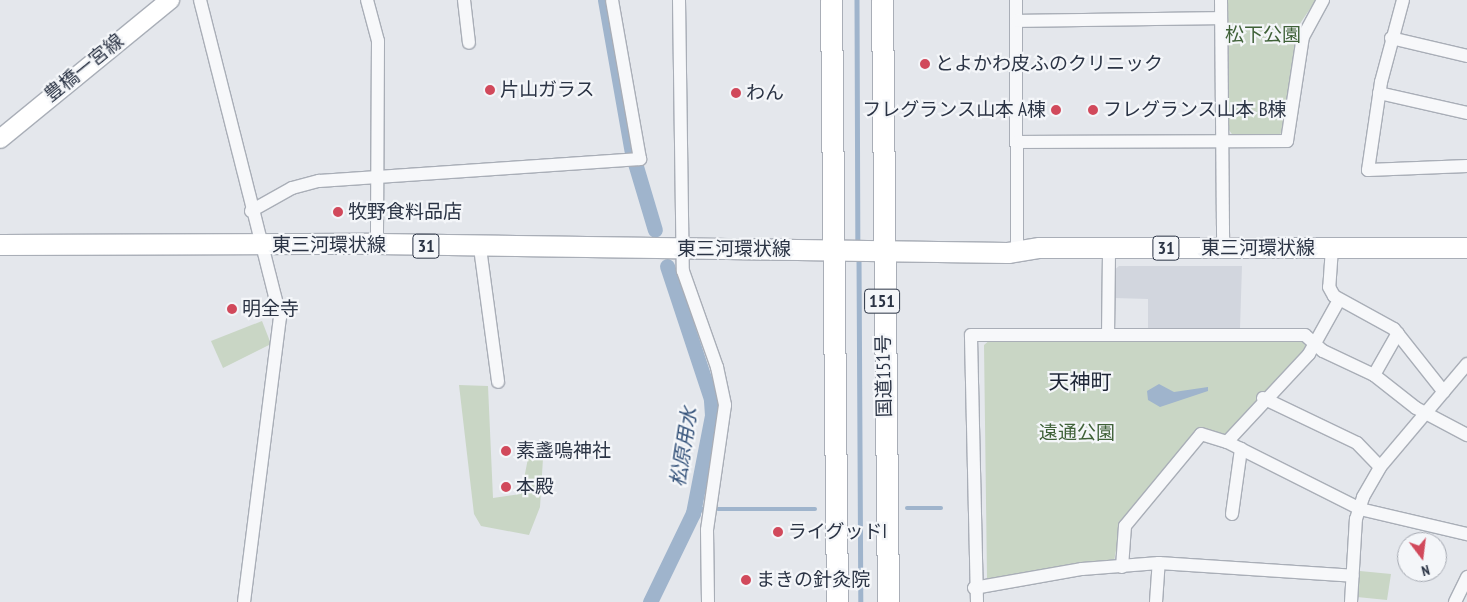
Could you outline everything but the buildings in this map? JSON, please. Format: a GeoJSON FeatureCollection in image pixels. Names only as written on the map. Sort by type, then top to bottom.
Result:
{"type":"FeatureCollection","features":[{"type":"Feature","properties":{"kind":"highway","name":"国道151号"},"geometry":{"type":"LineString","coordinates":[[832,0],[858,251],[888,602]]}},
{"type":"Feature","properties":{"kind":"highway","name":"国道151号"},"geometry":{"type":"LineString","coordinates":[[837,602],[858,251],[882,0]]}},
{"type":"Feature","properties":{"kind":"main road","name":"豊橋一宮線"},"geometry":{"type":"LineString","coordinates":[[0,138],[77,71],[170,0]]}},
{"type":"Feature","properties":{"kind":"main road","name":"東三河環状線"},"geometry":{"type":"LineString","coordinates":[[0,245],[377,244],[480,248],[858,251],[1017,251],[1223,247],[1467,248]]}},
{"type":"Feature","properties":{"kind":"street"},"geometry":{"type":"LineString","coordinates":[[200,0],[251,211],[280,317],[244,602]]}},
{"type":"Feature","properties":{"kind":"street"},"geometry":{"type":"LineString","coordinates":[[367,0],[378,41],[377,244]]}},
{"type":"Feature","properties":{"kind":"street"},"geometry":{"type":"LineString","coordinates":[[464,0],[470,43]]}},
{"type":"Feature","properties":{"kind":"street"},"geometry":{"type":"LineString","coordinates":[[251,211],[308,182],[376,178],[495,165],[625,161],[640,158],[612,0]]}},
{"type":"Feature","properties":{"kind":"street"},"geometry":{"type":"LineString","coordinates":[[679,0],[681,249],[683,271],[717,367],[725,404],[707,530],[708,602]]}},
{"type":"Feature","properties":{"kind":"street"},"geometry":{"type":"LineString","coordinates":[[1016,0],[1017,251]]}},
{"type":"Feature","properties":{"kind":"street"},"geometry":{"type":"LineString","coordinates":[[1221,0],[1223,247]]}},
{"type":"Feature","properties":{"kind":"street"},"geometry":{"type":"LineString","coordinates":[[1018,142],[1287,141],[1303,37],[1323,0]]}},
{"type":"Feature","properties":{"kind":"street"},"geometry":{"type":"LineString","coordinates":[[1403,0],[1391,38],[1379,93],[1368,170],[1467,166]]}},
{"type":"Feature","properties":{"kind":"street"},"geometry":{"type":"LineString","coordinates":[[1017,21],[1221,18]]}},
{"type":"Feature","properties":{"kind":"street"},"geometry":{"type":"LineString","coordinates":[[1391,38],[1467,56]]}},
{"type":"Feature","properties":{"kind":"street"},"geometry":{"type":"LineString","coordinates":[[1379,93],[1467,113]]}},
{"type":"Feature","properties":{"kind":"street"},"geometry":{"type":"LineString","coordinates":[[480,248],[498,382]]}},
{"type":"Feature","properties":{"kind":"street"},"geometry":{"type":"LineString","coordinates":[[1108,335],[1109,248]]}},
{"type":"Feature","properties":{"kind":"street"},"geometry":{"type":"LineString","coordinates":[[1332,248],[1330,287],[1338,300],[1398,333],[1444,392]]}},
{"type":"Feature","properties":{"kind":"street"},"geometry":{"type":"LineString","coordinates":[[1227,442],[1263,398],[1309,354],[1313,342],[1338,300]]}},
{"type":"Feature","properties":{"kind":"street"},"geometry":{"type":"LineString","coordinates":[[1374,375],[1398,333]]}},
{"type":"Feature","properties":{"kind":"street"},"geometry":{"type":"LineString","coordinates":[[977,602],[974,588],[971,335],[1305,335],[1313,342],[1374,375],[1428,414],[1467,435]]}},
{"type":"Feature","properties":{"kind":"street"},"geometry":{"type":"LineString","coordinates":[[1351,602],[1360,509],[1380,467],[1428,414],[1467,364]]}},
{"type":"Feature","properties":{"kind":"street"},"geometry":{"type":"LineString","coordinates":[[1263,398],[1357,443],[1380,467]]}},
{"type":"Feature","properties":{"kind":"street"},"geometry":{"type":"LineString","coordinates":[[1122,567],[1125,526],[1201,434],[1227,442],[1360,509],[1467,534]]}},
{"type":"Feature","properties":{"kind":"street"},"geometry":{"type":"LineString","coordinates":[[1232,514],[1241,449]]}},
{"type":"Feature","properties":{"kind":"street"},"geometry":{"type":"LineString","coordinates":[[974,588],[1082,569],[1159,563],[1353,576]]}},
{"type":"Feature","properties":{"kind":"street"},"geometry":{"type":"LineString","coordinates":[[1156,602],[1159,563]]}},
{"type":"Feature","properties":{"kind":"street"},"geometry":{"type":"LineString","coordinates":[[1455,602],[1467,577]]}},
{"type":"Feature","properties":{"kind":"shaded area"},"geometry":{"type":"Polygon","coordinates":[[[1119,266],[1242,266],[1240,329],[1148,328],[1148,299],[1114,298],[1113,271],[1119,266]]]}},
{"type":"Feature","properties":{"kind":"green space","name":"松下公園"},"geometry":{"type":"Polygon","coordinates":[[[1228,0],[1316,0],[1299,25],[1282,132],[1278,136],[1234,137],[1229,130],[1228,0]]]}},
{"type":"Feature","properties":{"kind":"green space"},"geometry":{"type":"Polygon","coordinates":[[[262,321],[271,344],[223,368],[211,341],[262,321]]]}},
{"type":"Feature","properties":{"kind":"green space","name":"遠通公園"},"geometry":{"type":"Polygon","coordinates":[[[991,339],[1303,340],[1306,348],[1226,435],[1200,430],[1121,525],[1114,561],[994,583],[987,578],[984,345],[991,339]]]}},
{"type":"Feature","properties":{"kind":"green space"},"geometry":{"type":"Polygon","coordinates":[[[459,385],[488,386],[493,498],[521,494],[531,443],[544,442],[540,507],[529,535],[481,526],[474,514],[459,385]]]}},
{"type":"Feature","properties":{"kind":"green space"},"geometry":{"type":"Polygon","coordinates":[[[1360,571],[1391,574],[1387,600],[1357,597],[1360,571]]]}},
{"type":"Feature","properties":{"kind":"water"},"geometry":{"type":"Polygon","coordinates":[[[1159,384],[1174,392],[1208,387],[1208,391],[1160,407],[1148,400],[1147,391],[1159,384]]]}},
{"type":"Feature","properties":{"kind":"waterway","name":"松原用水"},"geometry":{"type":"LineString","coordinates":[[605,0],[632,153],[655,230]]}},
{"type":"Feature","properties":{"kind":"waterway"},"geometry":{"type":"LineString","coordinates":[[857,0],[858,246]]}},
{"type":"Feature","properties":{"kind":"waterway"},"geometry":{"type":"LineString","coordinates":[[859,256],[861,602]]}},
{"type":"Feature","properties":{"kind":"waterway","name":"松原用水"},"geometry":{"type":"LineString","coordinates":[[650,602],[693,513],[712,415],[711,399],[667,266]]}},
{"type":"Feature","properties":{"kind":"waterway"},"geometry":{"type":"LineString","coordinates":[[907,508],[941,508]]}},
{"type":"Feature","properties":{"kind":"waterway"},"geometry":{"type":"LineString","coordinates":[[693,513],[702,509]]}},
{"type":"Feature","properties":{"kind":"waterway"},"geometry":{"type":"LineString","coordinates":[[718,509],[815,509]]}},
{"type":"Feature","properties":{"kind":"place","name":"とよかわ皮ふのクリニック"},"geometry":{"type":"Point","coordinates":[925,64]}},
{"type":"Feature","properties":{"kind":"place","name":"片山ガラス"},"geometry":{"type":"Point","coordinates":[490,90]}},
{"type":"Feature","properties":{"kind":"place","name":"わん"},"geometry":{"type":"Point","coordinates":[736,93]}},
{"type":"Feature","properties":{"kind":"place","name":"フレグランス山本 A棟"},"geometry":{"type":"Point","coordinates":[1056,110]}},
{"type":"Feature","properties":{"kind":"place","name":"フレグランス山本 B棟"},"geometry":{"type":"Point","coordinates":[1093,110]}},
{"type":"Feature","properties":{"kind":"place","name":"牧野食料品店"},"geometry":{"type":"Point","coordinates":[338,212]}},
{"type":"Feature","properties":{"kind":"place","name":"明全寺"},"geometry":{"type":"Point","coordinates":[232,309]}},
{"type":"Feature","properties":{"kind":"place","name":"素盞嗚神社"},"geometry":{"type":"Point","coordinates":[506,451]}},
{"type":"Feature","properties":{"kind":"place","name":"本殿"},"geometry":{"type":"Point","coordinates":[506,487]}},
{"type":"Feature","properties":{"kind":"place","name":"ライグッドI"},"geometry":{"type":"Point","coordinates":[778,532]}},
{"type":"Feature","properties":{"kind":"place","name":"まきの針灸院"},"geometry":{"type":"Point","coordinates":[746,580]}},
{"type":"Feature","properties":{"kind":"district","name":"天神町"},"geometry":{"type":"Point","coordinates":[1080,382]}}]}
